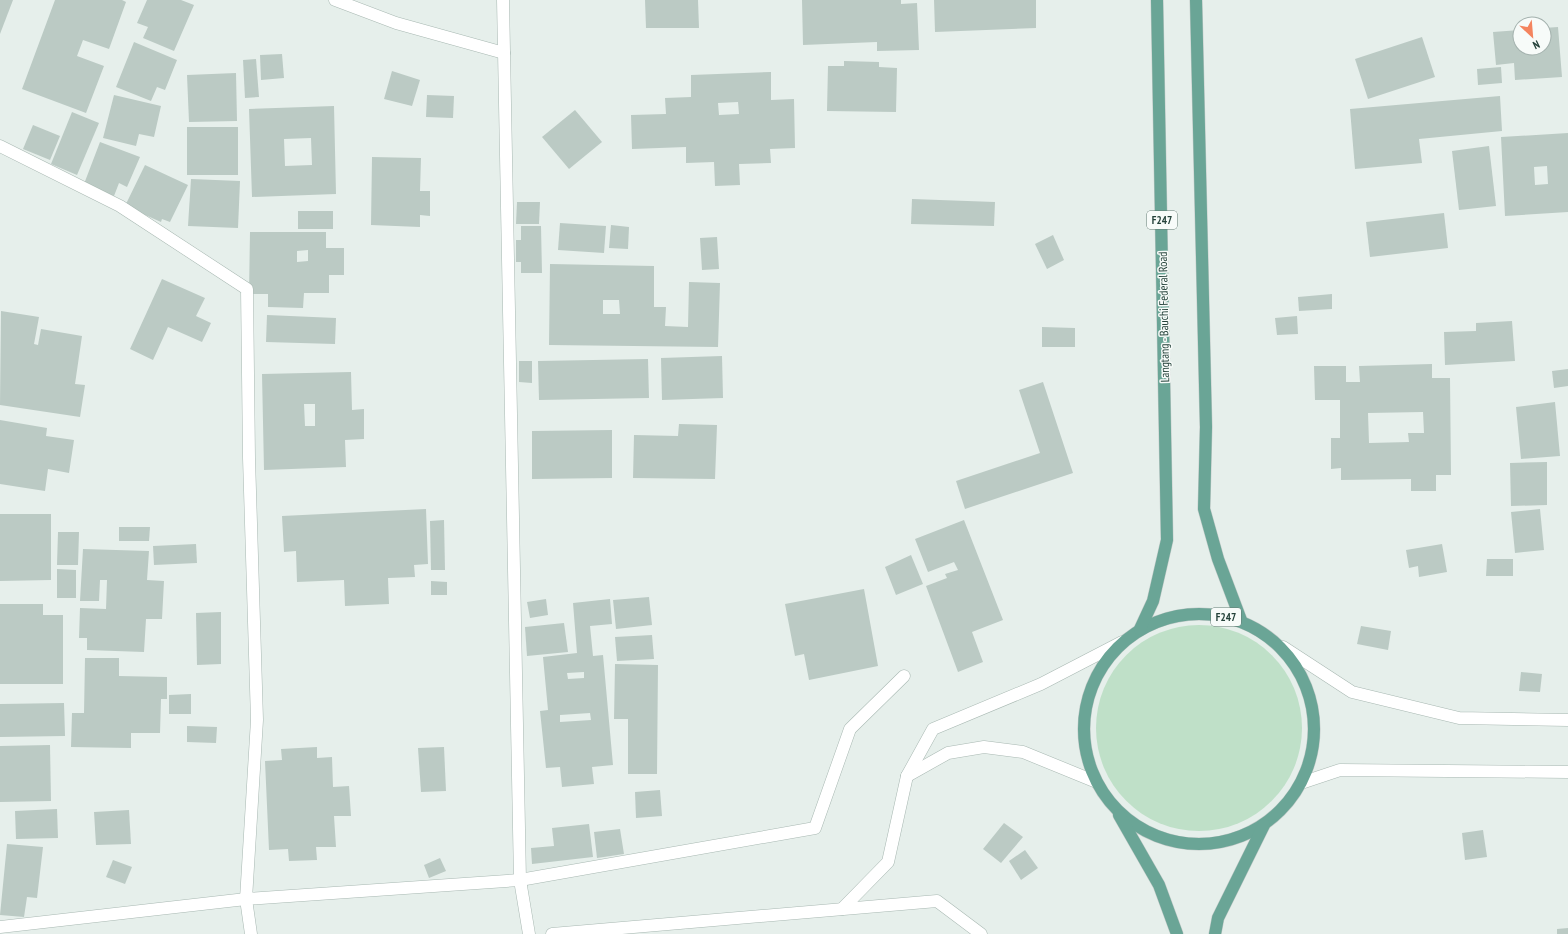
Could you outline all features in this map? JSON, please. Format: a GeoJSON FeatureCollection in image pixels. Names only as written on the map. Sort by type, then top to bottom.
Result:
{"type":"FeatureCollection","features":[{"type":"Feature","properties":{"kind":"main road","name":"Langtang - Bauchi Federal Road"},"geometry":{"type":"LineString","coordinates":[[1140,629],[1153,601],[1167,540],[1157,0]]}},
{"type":"Feature","properties":{"kind":"main road","name":"F247"},"geometry":{"type":"LineString","coordinates":[[1196,0],[1206,428],[1204,509],[1218,559],[1241,620]]}},
{"type":"Feature","properties":{"kind":"main road","name":"F247"},"geometry":{"type":"LineString","coordinates":[[1116,811],[1142,830],[1172,842],[1204,845],[1235,839],[1264,825],[1285,806],[1302,783],[1314,748],[1314,712],[1304,677],[1283,647],[1263,632],[1241,620],[1207,613],[1172,616],[1140,629],[1122,642],[1098,671],[1084,706],[1083,744],[1094,781],[1116,811],[1159,885],[1177,934]]}},
{"type":"Feature","properties":{"kind":"main road","name":"F247"},"geometry":{"type":"LineString","coordinates":[[1215,934],[1218,918],[1264,825]]}},
{"type":"Feature","properties":{"kind":"street"},"geometry":{"type":"LineString","coordinates":[[335,0],[396,23],[504,52]]}},
{"type":"Feature","properties":{"kind":"street"},"geometry":{"type":"LineString","coordinates":[[503,0],[520,880],[529,934]]}},
{"type":"Feature","properties":{"kind":"street"},"geometry":{"type":"LineString","coordinates":[[0,146],[120,206],[248,288],[249,458],[257,720],[246,900],[250,934]]}},
{"type":"Feature","properties":{"kind":"street"},"geometry":{"type":"LineString","coordinates":[[842,910],[888,862],[907,776],[933,729],[1041,684],[1122,642]]}},
{"type":"Feature","properties":{"kind":"street"},"geometry":{"type":"LineString","coordinates":[[1283,647],[1352,692],[1459,718],[1568,720]]}},
{"type":"Feature","properties":{"kind":"street"},"geometry":{"type":"LineString","coordinates":[[0,927],[246,900],[520,880],[815,828],[850,730],[904,676]]}},
{"type":"Feature","properties":{"kind":"street"},"geometry":{"type":"LineString","coordinates":[[907,776],[948,753],[984,747],[1023,752],[1094,781]]}},
{"type":"Feature","properties":{"kind":"street"},"geometry":{"type":"LineString","coordinates":[[1302,783],[1340,770],[1568,772]]}},
{"type":"Feature","properties":{"kind":"street"},"geometry":{"type":"LineString","coordinates":[[552,934],[937,901],[981,934]]}},
{"type":"Feature","properties":{"kind":"green space"},"geometry":{"type":"Polygon","coordinates":[[[1199,625],[1219,627],[1248,637],[1272,655],[1290,679],[1300,708],[1302,728],[1300,748],[1290,777],[1272,801],[1248,819],[1219,829],[1199,831],[1179,829],[1150,819],[1126,801],[1108,777],[1098,748],[1096,728],[1098,708],[1108,679],[1126,655],[1150,637],[1179,627],[1199,625]]]}},
{"type":"Feature","properties":{"kind":"building"},"geometry":{"type":"Polygon","coordinates":[[[0,0],[13,0],[0,34],[0,0]]]}},
{"type":"Feature","properties":{"kind":"building"},"geometry":{"type":"Polygon","coordinates":[[[55,0],[122,0],[126,2],[109,49],[83,40],[77,56],[104,66],[86,113],[22,89],[55,0]]]}},
{"type":"Feature","properties":{"kind":"building"},"geometry":{"type":"Polygon","coordinates":[[[147,0],[181,0],[194,5],[174,51],[143,38],[148,27],[137,23],[147,0]]]}},
{"type":"Feature","properties":{"kind":"building"},"geometry":{"type":"Polygon","coordinates":[[[645,0],[698,0],[699,28],[646,28],[645,0]]]}},
{"type":"Feature","properties":{"kind":"building"},"geometry":{"type":"Polygon","coordinates":[[[802,0],[901,0],[901,4],[917,3],[919,50],[877,51],[877,42],[803,45],[802,0]]]}},
{"type":"Feature","properties":{"kind":"building"},"geometry":{"type":"Polygon","coordinates":[[[934,0],[1036,0],[1036,28],[935,32],[934,0]]]}},
{"type":"Feature","properties":{"kind":"building"},"geometry":{"type":"Polygon","coordinates":[[[1552,27],[1558,27],[1562,77],[1515,80],[1514,63],[1496,65],[1493,32],[1512,31],[1512,56],[1552,56],[1552,27]]]}},
{"type":"Feature","properties":{"kind":"building"},"geometry":{"type":"Polygon","coordinates":[[[1422,37],[1435,77],[1368,99],[1355,59],[1422,37]]]}},
{"type":"Feature","properties":{"kind":"building"},"geometry":{"type":"Polygon","coordinates":[[[134,42],[177,60],[165,90],[157,87],[151,101],[116,87],[134,42]]]}},
{"type":"Feature","properties":{"kind":"building"},"geometry":{"type":"Polygon","coordinates":[[[282,54],[284,78],[261,80],[260,55],[282,54]]]}},
{"type":"Feature","properties":{"kind":"building"},"geometry":{"type":"Polygon","coordinates":[[[256,59],[259,97],[245,98],[243,60],[256,59]]]}},
{"type":"Feature","properties":{"kind":"building"},"geometry":{"type":"Polygon","coordinates":[[[844,61],[879,62],[879,67],[897,68],[896,112],[827,111],[828,66],[844,66],[844,61]]]}},
{"type":"Feature","properties":{"kind":"building"},"geometry":{"type":"Polygon","coordinates":[[[1501,67],[1502,83],[1478,85],[1477,69],[1501,67]]]}},
{"type":"Feature","properties":{"kind":"building"},"geometry":{"type":"Polygon","coordinates":[[[392,71],[420,80],[412,106],[384,99],[392,71]]]}},
{"type":"Feature","properties":{"kind":"building"},"geometry":{"type":"Polygon","coordinates":[[[771,72],[771,100],[794,99],[795,148],[770,149],[771,163],[739,164],[740,185],[715,186],[714,162],[686,163],[686,147],[632,149],[631,115],[666,114],[665,98],[691,97],[691,75],[771,72]],[[738,102],[718,103],[719,115],[739,114],[738,102]]]}},
{"type":"Feature","properties":{"kind":"building"},"geometry":{"type":"Polygon","coordinates":[[[236,73],[237,121],[189,122],[187,75],[236,73]]]}},
{"type":"Feature","properties":{"kind":"building"},"geometry":{"type":"Polygon","coordinates":[[[114,95],[161,106],[154,137],[139,134],[136,146],[103,138],[114,95]]]}},
{"type":"Feature","properties":{"kind":"building"},"geometry":{"type":"Polygon","coordinates":[[[427,95],[454,96],[453,118],[426,117],[427,95]]]}},
{"type":"Feature","properties":{"kind":"building"},"geometry":{"type":"Polygon","coordinates":[[[1500,96],[1502,131],[1419,139],[1422,163],[1355,169],[1350,109],[1500,96]]]}},
{"type":"Feature","properties":{"kind":"building"},"geometry":{"type":"Polygon","coordinates":[[[334,106],[336,194],[252,197],[249,109],[334,106]],[[311,138],[284,139],[285,166],[312,165],[311,138]]]}},
{"type":"Feature","properties":{"kind":"building"},"geometry":{"type":"Polygon","coordinates":[[[575,110],[602,142],[569,169],[542,137],[575,110]]]}},
{"type":"Feature","properties":{"kind":"building"},"geometry":{"type":"Polygon","coordinates":[[[72,112],[99,123],[77,175],[51,164],[72,112]]]}},
{"type":"Feature","properties":{"kind":"building"},"geometry":{"type":"Polygon","coordinates":[[[33,125],[60,136],[50,160],[23,149],[33,125]]]}},
{"type":"Feature","properties":{"kind":"building"},"geometry":{"type":"Polygon","coordinates":[[[187,127],[238,127],[238,175],[187,175],[187,127]]]}},
{"type":"Feature","properties":{"kind":"building"},"geometry":{"type":"Polygon","coordinates":[[[1568,133],[1568,212],[1505,216],[1501,137],[1568,133]],[[1547,166],[1534,167],[1535,185],[1548,184],[1547,166]]]}},
{"type":"Feature","properties":{"kind":"building"},"geometry":{"type":"Polygon","coordinates":[[[100,142],[140,157],[127,187],[119,183],[114,196],[84,184],[100,142]]]}},
{"type":"Feature","properties":{"kind":"building"},"geometry":{"type":"Polygon","coordinates":[[[1489,146],[1496,206],[1459,210],[1452,151],[1489,146]]]}},
{"type":"Feature","properties":{"kind":"building"},"geometry":{"type":"Polygon","coordinates":[[[372,157],[421,158],[420,191],[430,191],[430,216],[420,215],[420,227],[371,225],[372,157]]]}},
{"type":"Feature","properties":{"kind":"building"},"geometry":{"type":"Polygon","coordinates":[[[145,165],[188,185],[170,222],[162,219],[161,222],[125,206],[145,165]]]}},
{"type":"Feature","properties":{"kind":"building"},"geometry":{"type":"Polygon","coordinates":[[[191,179],[240,181],[238,228],[188,226],[191,179]]]}},
{"type":"Feature","properties":{"kind":"building"},"geometry":{"type":"Polygon","coordinates":[[[912,199],[995,202],[994,226],[911,224],[912,199]]]}},
{"type":"Feature","properties":{"kind":"building"},"geometry":{"type":"Polygon","coordinates":[[[517,202],[540,202],[539,224],[516,224],[517,202]]]}},
{"type":"Feature","properties":{"kind":"building"},"geometry":{"type":"Polygon","coordinates":[[[298,211],[333,211],[333,229],[298,229],[298,211]]]}},
{"type":"Feature","properties":{"kind":"building"},"geometry":{"type":"Polygon","coordinates":[[[1444,213],[1448,248],[1370,257],[1366,222],[1444,213]]]}},
{"type":"Feature","properties":{"kind":"building"},"geometry":{"type":"Polygon","coordinates":[[[560,223],[606,226],[604,253],[558,250],[560,223]]]}},
{"type":"Feature","properties":{"kind":"building"},"geometry":{"type":"Polygon","coordinates":[[[611,225],[629,227],[628,249],[609,248],[611,225]]]}},
{"type":"Feature","properties":{"kind":"building"},"geometry":{"type":"Polygon","coordinates":[[[521,226],[541,226],[542,273],[521,273],[521,262],[516,262],[516,240],[521,240],[521,226]]]}},
{"type":"Feature","properties":{"kind":"building"},"geometry":{"type":"Polygon","coordinates":[[[250,232],[326,232],[326,248],[344,248],[344,275],[329,275],[329,293],[304,293],[303,308],[268,307],[268,294],[249,294],[250,232]],[[308,250],[297,251],[297,262],[308,261],[308,250]]]}},
{"type":"Feature","properties":{"kind":"building"},"geometry":{"type":"Polygon","coordinates":[[[1053,235],[1064,260],[1047,269],[1035,244],[1053,235]]]}},
{"type":"Feature","properties":{"kind":"building"},"geometry":{"type":"Polygon","coordinates":[[[717,237],[719,269],[702,270],[700,238],[717,237]]]}},
{"type":"Feature","properties":{"kind":"building"},"geometry":{"type":"Polygon","coordinates":[[[550,264],[654,266],[654,307],[666,307],[665,326],[688,327],[689,282],[720,283],[718,347],[549,345],[550,264]],[[603,300],[603,314],[620,314],[619,300],[603,300]]]}},
{"type":"Feature","properties":{"kind":"building"},"geometry":{"type":"Polygon","coordinates":[[[162,279],[205,298],[196,316],[211,323],[202,342],[168,327],[153,360],[130,349],[162,279]]]}},
{"type":"Feature","properties":{"kind":"building"},"geometry":{"type":"Polygon","coordinates":[[[1332,294],[1332,309],[1299,311],[1298,297],[1332,294]]]}},
{"type":"Feature","properties":{"kind":"building"},"geometry":{"type":"Polygon","coordinates":[[[1,311],[39,317],[34,344],[38,345],[41,329],[82,336],[75,384],[85,385],[80,417],[0,405],[1,311]]]}},
{"type":"Feature","properties":{"kind":"building"},"geometry":{"type":"Polygon","coordinates":[[[267,315],[336,318],[335,344],[266,342],[267,315]]]}},
{"type":"Feature","properties":{"kind":"building"},"geometry":{"type":"Polygon","coordinates":[[[1297,316],[1298,334],[1277,335],[1275,318],[1297,316]]]}},
{"type":"Feature","properties":{"kind":"building"},"geometry":{"type":"Polygon","coordinates":[[[1512,321],[1515,361],[1445,365],[1444,332],[1476,331],[1476,323],[1512,321]]]}},
{"type":"Feature","properties":{"kind":"building"},"geometry":{"type":"Polygon","coordinates":[[[1042,327],[1075,328],[1075,347],[1042,347],[1042,327]]]}},
{"type":"Feature","properties":{"kind":"building"},"geometry":{"type":"Polygon","coordinates":[[[722,356],[723,398],[662,400],[661,358],[722,356]]]}},
{"type":"Feature","properties":{"kind":"building"},"geometry":{"type":"Polygon","coordinates":[[[648,359],[649,398],[539,400],[538,361],[648,359]]]}},
{"type":"Feature","properties":{"kind":"building"},"geometry":{"type":"Polygon","coordinates":[[[519,361],[532,361],[532,383],[519,382],[519,361]]]}},
{"type":"Feature","properties":{"kind":"building"},"geometry":{"type":"Polygon","coordinates":[[[1432,364],[1432,378],[1450,378],[1451,475],[1436,475],[1436,491],[1411,491],[1411,479],[1341,480],[1341,468],[1331,469],[1331,438],[1340,438],[1340,400],[1315,400],[1314,366],[1346,366],[1346,382],[1360,382],[1359,366],[1432,364]],[[1423,412],[1368,413],[1369,443],[1409,442],[1408,433],[1424,433],[1423,412]]]}},
{"type":"Feature","properties":{"kind":"building"},"geometry":{"type":"Polygon","coordinates":[[[1568,369],[1568,386],[1554,388],[1552,371],[1568,369]]]}},
{"type":"Feature","properties":{"kind":"building"},"geometry":{"type":"Polygon","coordinates":[[[351,372],[352,410],[364,409],[364,439],[345,440],[346,467],[264,470],[262,374],[351,372]],[[304,404],[305,426],[315,426],[315,404],[304,404]]]}},
{"type":"Feature","properties":{"kind":"building"},"geometry":{"type":"Polygon","coordinates":[[[1043,382],[1073,473],[965,509],[956,481],[1040,453],[1019,390],[1043,382]]]}},
{"type":"Feature","properties":{"kind":"building"},"geometry":{"type":"Polygon","coordinates":[[[1555,402],[1560,456],[1521,459],[1516,407],[1555,402]]]}},
{"type":"Feature","properties":{"kind":"building"},"geometry":{"type":"Polygon","coordinates":[[[0,420],[47,428],[46,436],[74,440],[69,473],[48,469],[45,491],[0,484],[0,420]]]}},
{"type":"Feature","properties":{"kind":"building"},"geometry":{"type":"Polygon","coordinates":[[[679,424],[717,425],[715,479],[633,478],[634,435],[678,436],[679,424]]]}},
{"type":"Feature","properties":{"kind":"building"},"geometry":{"type":"Polygon","coordinates":[[[612,430],[612,478],[532,479],[532,431],[612,430]]]}},
{"type":"Feature","properties":{"kind":"building"},"geometry":{"type":"Polygon","coordinates":[[[1547,462],[1547,505],[1511,506],[1510,463],[1547,462]]]}},
{"type":"Feature","properties":{"kind":"building"},"geometry":{"type":"Polygon","coordinates":[[[426,509],[428,564],[414,565],[415,577],[388,578],[389,604],[345,606],[344,580],[297,582],[296,551],[284,552],[282,516],[426,509]]]}},
{"type":"Feature","properties":{"kind":"building"},"geometry":{"type":"Polygon","coordinates":[[[1540,509],[1544,550],[1515,553],[1511,512],[1540,509]]]}},
{"type":"Feature","properties":{"kind":"building"},"geometry":{"type":"Polygon","coordinates":[[[0,514],[51,514],[51,580],[0,581],[0,514]]]}},
{"type":"Feature","properties":{"kind":"building"},"geometry":{"type":"Polygon","coordinates":[[[444,520],[445,570],[431,570],[430,521],[444,520]]]}},
{"type":"Feature","properties":{"kind":"building"},"geometry":{"type":"Polygon","coordinates":[[[964,520],[1003,620],[972,632],[983,662],[958,672],[926,586],[947,578],[945,574],[958,570],[954,562],[928,572],[915,539],[964,520]]]}},
{"type":"Feature","properties":{"kind":"building"},"geometry":{"type":"Polygon","coordinates":[[[119,527],[150,527],[149,541],[119,541],[119,527]]]}},
{"type":"Feature","properties":{"kind":"building"},"geometry":{"type":"Polygon","coordinates":[[[58,532],[79,532],[78,565],[57,565],[58,532]]]}},
{"type":"Feature","properties":{"kind":"building"},"geometry":{"type":"Polygon","coordinates":[[[196,544],[197,563],[154,565],[153,546],[196,544]]]}},
{"type":"Feature","properties":{"kind":"building"},"geometry":{"type":"Polygon","coordinates":[[[1442,544],[1447,572],[1419,577],[1418,566],[1409,568],[1406,550],[1442,544]]]}},
{"type":"Feature","properties":{"kind":"building"},"geometry":{"type":"Polygon","coordinates":[[[83,549],[149,551],[147,580],[164,581],[162,619],[146,619],[144,652],[87,650],[87,638],[79,638],[80,608],[106,609],[107,580],[100,580],[99,601],[80,601],[83,549]]]}},
{"type":"Feature","properties":{"kind":"building"},"geometry":{"type":"Polygon","coordinates":[[[911,555],[923,584],[896,595],[885,567],[911,555]]]}},
{"type":"Feature","properties":{"kind":"building"},"geometry":{"type":"Polygon","coordinates":[[[1487,559],[1513,559],[1513,576],[1486,576],[1487,559]]]}},
{"type":"Feature","properties":{"kind":"building"},"geometry":{"type":"Polygon","coordinates":[[[57,569],[76,570],[76,598],[57,598],[57,569]]]}},
{"type":"Feature","properties":{"kind":"building"},"geometry":{"type":"Polygon","coordinates":[[[431,581],[447,582],[447,595],[431,595],[431,581]]]}},
{"type":"Feature","properties":{"kind":"building"},"geometry":{"type":"Polygon","coordinates":[[[864,589],[878,666],[809,680],[804,654],[795,656],[785,604],[864,589]]]}},
{"type":"Feature","properties":{"kind":"building"},"geometry":{"type":"Polygon","coordinates":[[[649,597],[652,625],[616,629],[613,600],[649,597]]]}},
{"type":"Feature","properties":{"kind":"building"},"geometry":{"type":"Polygon","coordinates":[[[546,599],[548,615],[530,618],[527,602],[546,599]]]}},
{"type":"Feature","properties":{"kind":"building"},"geometry":{"type":"Polygon","coordinates":[[[610,599],[612,624],[590,626],[593,656],[603,655],[613,765],[592,767],[594,784],[562,787],[560,767],[546,768],[540,711],[548,710],[543,657],[577,653],[573,603],[610,599]],[[584,672],[567,673],[568,679],[584,678],[584,672]],[[590,713],[560,715],[560,722],[591,720],[590,713]]]}},
{"type":"Feature","properties":{"kind":"building"},"geometry":{"type":"Polygon","coordinates":[[[0,604],[43,604],[43,615],[63,615],[63,684],[0,684],[0,604]]]}},
{"type":"Feature","properties":{"kind":"building"},"geometry":{"type":"Polygon","coordinates":[[[221,612],[221,664],[197,665],[196,613],[221,612]]]}},
{"type":"Feature","properties":{"kind":"building"},"geometry":{"type":"Polygon","coordinates":[[[564,623],[568,652],[527,656],[525,627],[564,623]]]}},
{"type":"Feature","properties":{"kind":"building"},"geometry":{"type":"Polygon","coordinates":[[[1361,626],[1391,631],[1388,650],[1357,644],[1361,626]]]}},
{"type":"Feature","properties":{"kind":"building"},"geometry":{"type":"Polygon","coordinates":[[[652,635],[654,659],[617,661],[615,637],[652,635]]]}},
{"type":"Feature","properties":{"kind":"building"},"geometry":{"type":"Polygon","coordinates":[[[85,658],[119,658],[119,676],[167,677],[167,699],[161,699],[160,733],[131,733],[131,748],[71,747],[72,713],[84,713],[85,658]]]}},
{"type":"Feature","properties":{"kind":"building"},"geometry":{"type":"Polygon","coordinates":[[[615,664],[658,665],[657,774],[628,774],[628,719],[614,719],[615,664]]]}},
{"type":"Feature","properties":{"kind":"building"},"geometry":{"type":"Polygon","coordinates":[[[1521,672],[1542,674],[1540,692],[1519,691],[1521,672]]]}},
{"type":"Feature","properties":{"kind":"building"},"geometry":{"type":"Polygon","coordinates":[[[191,694],[191,714],[169,714],[169,695],[191,694]]]}},
{"type":"Feature","properties":{"kind":"building"},"geometry":{"type":"Polygon","coordinates":[[[64,703],[65,736],[0,737],[0,704],[64,703]]]}},
{"type":"Feature","properties":{"kind":"building"},"geometry":{"type":"Polygon","coordinates":[[[187,726],[217,727],[216,743],[187,742],[187,726]]]}},
{"type":"Feature","properties":{"kind":"building"},"geometry":{"type":"Polygon","coordinates":[[[50,745],[51,801],[0,802],[0,746],[50,745]]]}},
{"type":"Feature","properties":{"kind":"building"},"geometry":{"type":"Polygon","coordinates":[[[317,747],[317,758],[332,757],[333,787],[349,786],[351,816],[334,816],[336,847],[316,847],[317,860],[289,861],[288,849],[269,850],[265,761],[282,760],[281,749],[317,747]]]}},
{"type":"Feature","properties":{"kind":"building"},"geometry":{"type":"Polygon","coordinates":[[[444,747],[446,791],[421,792],[418,748],[444,747]]]}},
{"type":"Feature","properties":{"kind":"building"},"geometry":{"type":"Polygon","coordinates":[[[660,790],[662,816],[636,818],[635,792],[660,790]]]}},
{"type":"Feature","properties":{"kind":"building"},"geometry":{"type":"Polygon","coordinates":[[[57,809],[58,838],[16,839],[15,811],[57,809]]]}},
{"type":"Feature","properties":{"kind":"building"},"geometry":{"type":"Polygon","coordinates":[[[129,810],[131,844],[96,845],[94,812],[129,810]]]}},
{"type":"Feature","properties":{"kind":"building"},"geometry":{"type":"Polygon","coordinates":[[[1004,823],[1023,837],[1001,863],[983,849],[1004,823]]]}},
{"type":"Feature","properties":{"kind":"building"},"geometry":{"type":"Polygon","coordinates":[[[589,824],[593,857],[532,864],[531,848],[554,846],[552,828],[589,824]]]}},
{"type":"Feature","properties":{"kind":"building"},"geometry":{"type":"Polygon","coordinates":[[[620,829],[624,854],[597,858],[594,832],[620,829]]]}},
{"type":"Feature","properties":{"kind":"building"},"geometry":{"type":"Polygon","coordinates":[[[1483,830],[1487,857],[1465,860],[1462,833],[1483,830]]]}},
{"type":"Feature","properties":{"kind":"building"},"geometry":{"type":"Polygon","coordinates":[[[7,844],[43,847],[37,898],[27,897],[24,917],[0,915],[7,844]]]}},
{"type":"Feature","properties":{"kind":"building"},"geometry":{"type":"Polygon","coordinates":[[[1025,850],[1038,868],[1021,880],[1009,861],[1025,850]]]}},
{"type":"Feature","properties":{"kind":"building"},"geometry":{"type":"Polygon","coordinates":[[[440,858],[446,871],[429,878],[424,865],[440,858]]]}},
{"type":"Feature","properties":{"kind":"building"},"geometry":{"type":"Polygon","coordinates":[[[113,860],[132,867],[125,884],[106,877],[113,860]]]}},
{"type":"Feature","properties":{"kind":"building"},"geometry":{"type":"Polygon","coordinates":[[[1568,928],[1568,934],[1557,934],[1557,929],[1568,928]]]}}]}
